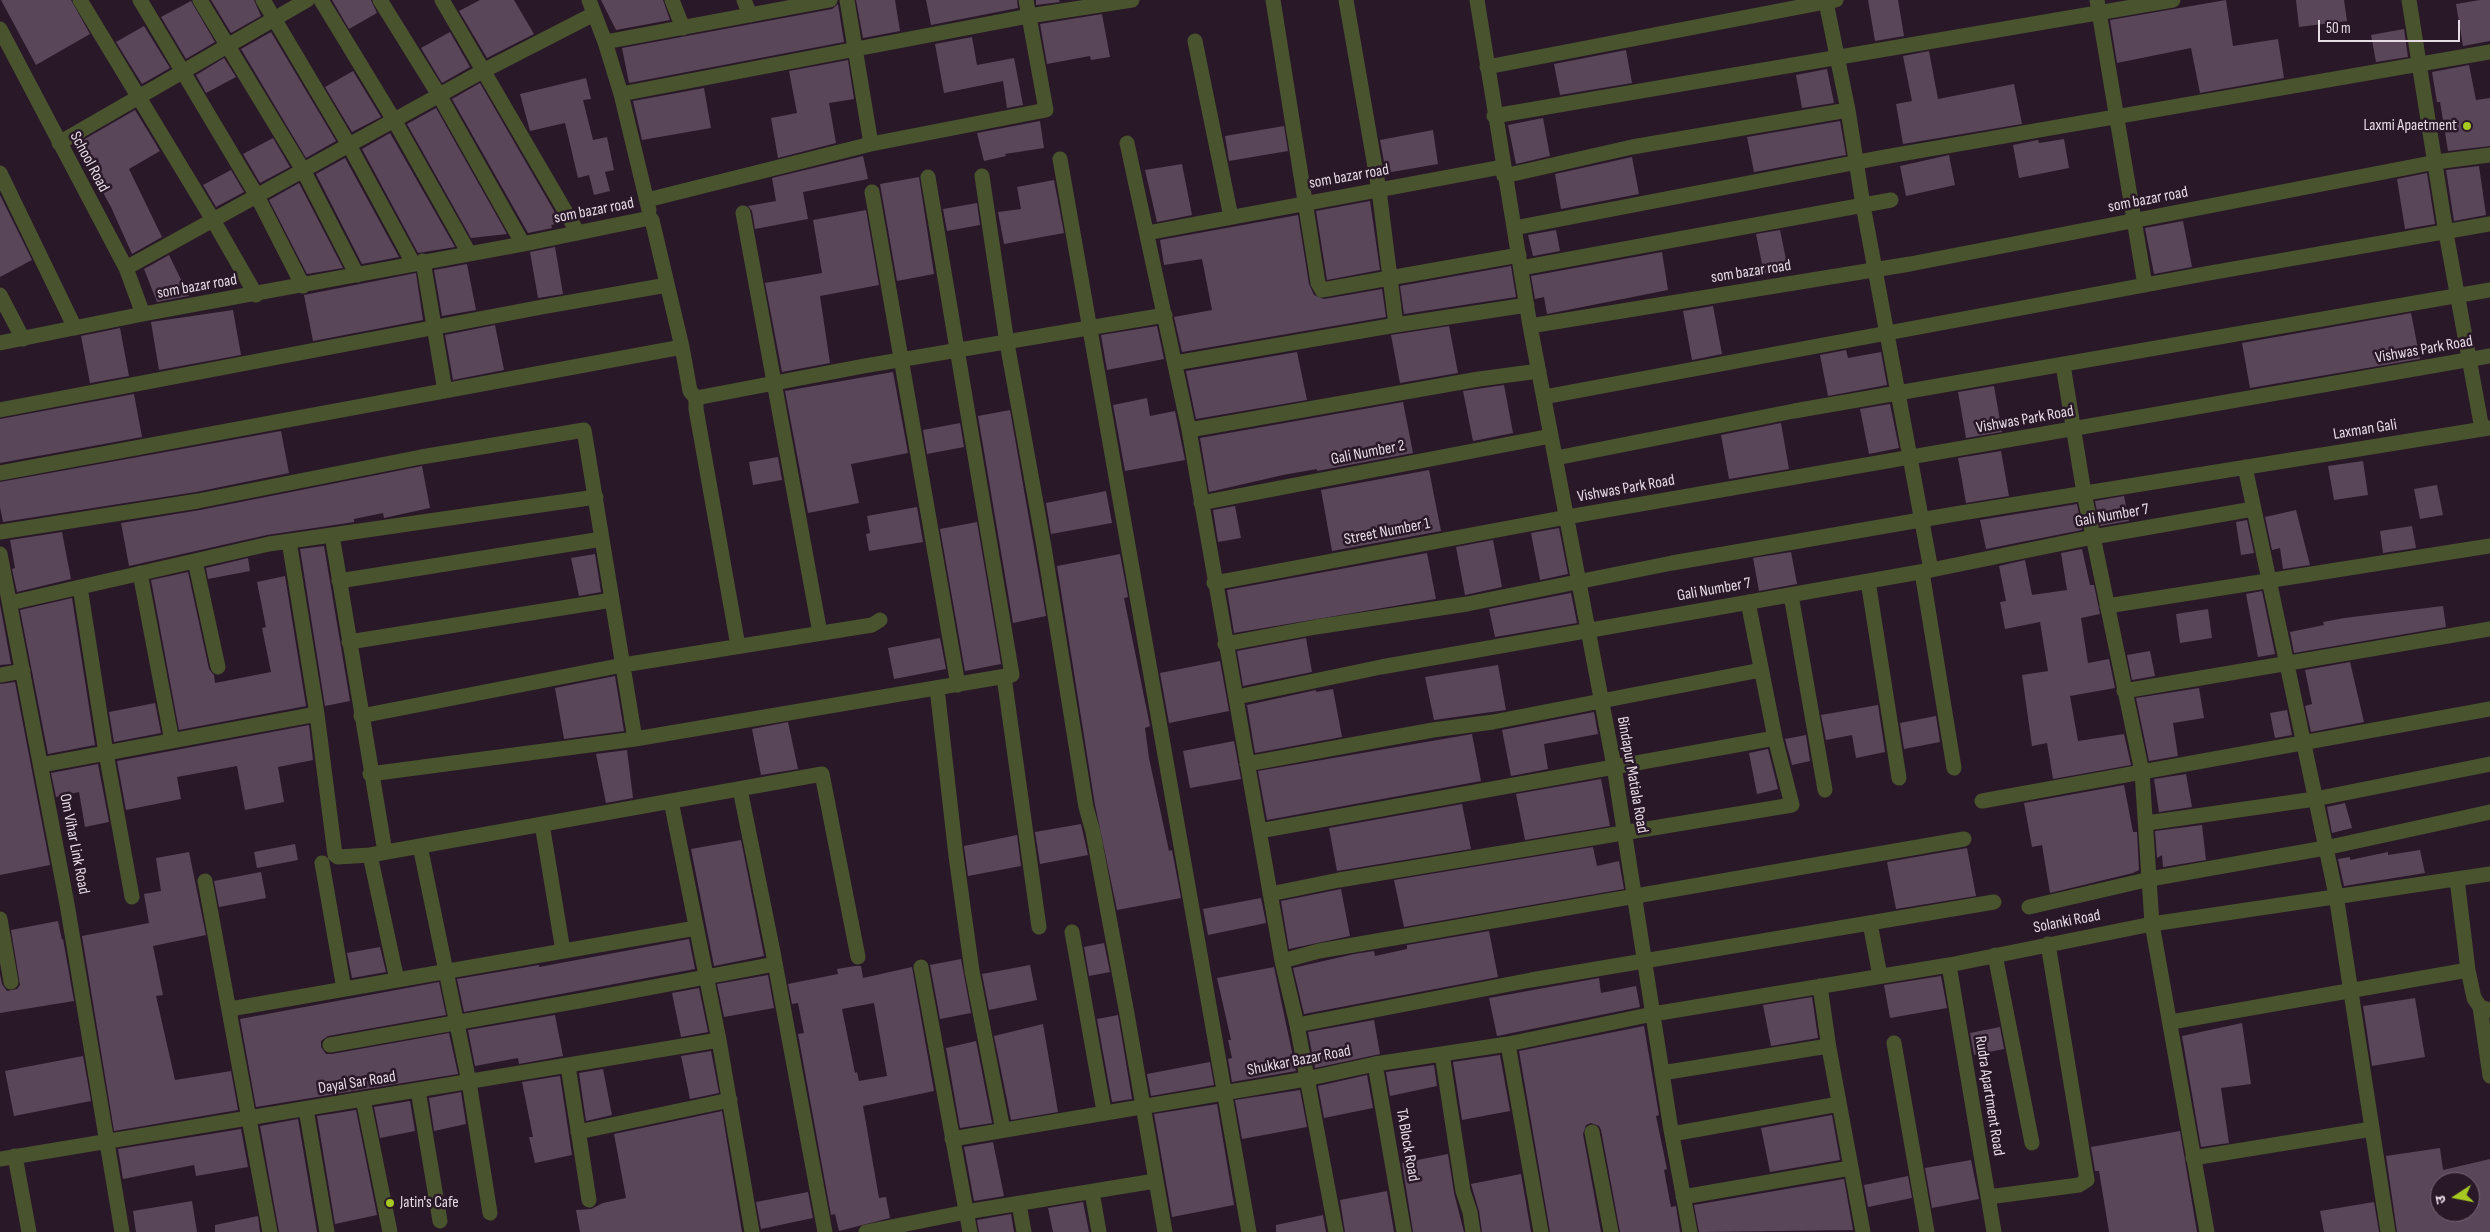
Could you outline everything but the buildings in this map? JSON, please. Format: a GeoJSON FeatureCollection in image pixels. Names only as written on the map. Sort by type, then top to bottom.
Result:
{"type":"FeatureCollection","features":[{"type":"Feature","properties":{"kind":"street"},"geometry":{"type":"LineString","coordinates":[[80,0],[256,295]]}},
{"type":"Feature","properties":{"kind":"street"},"geometry":{"type":"LineString","coordinates":[[140,0],[257,196],[303,286]]}},
{"type":"Feature","properties":{"kind":"street"},"geometry":{"type":"LineString","coordinates":[[200,0],[303,170],[357,275]]}},
{"type":"Feature","properties":{"kind":"street"},"geometry":{"type":"LineString","coordinates":[[263,0],[418,262],[434,327],[445,391]]}},
{"type":"Feature","properties":{"kind":"street"},"geometry":{"type":"LineString","coordinates":[[59,143],[307,0]]}},
{"type":"Feature","properties":{"kind":"street"},"geometry":{"type":"LineString","coordinates":[[322,0],[394,120],[469,253]]}},
{"type":"Feature","properties":{"kind":"street"},"geometry":{"type":"LineString","coordinates":[[380,0],[439,95],[523,244]]}},
{"type":"Feature","properties":{"kind":"street"},"geometry":{"type":"LineString","coordinates":[[442,0],[578,233]]}},
{"type":"Feature","properties":{"kind":"street"},"geometry":{"type":"LineString","coordinates":[[672,0],[683,28]]}},
{"type":"Feature","properties":{"kind":"street"},"geometry":{"type":"LineString","coordinates":[[744,0],[750,15]]}},
{"type":"Feature","properties":{"kind":"street"},"geometry":{"type":"LineString","coordinates":[[605,42],[830,0]]}},
{"type":"Feature","properties":{"kind":"street"},"geometry":{"type":"LineString","coordinates":[[847,0],[857,50],[870,144]]}},
{"type":"Feature","properties":{"kind":"street"},"geometry":{"type":"LineString","coordinates":[[647,200],[870,144],[1046,110],[1026,0]]}},
{"type":"Feature","properties":{"kind":"street"},"geometry":{"type":"LineString","coordinates":[[621,94],[1029,16],[1132,0]]}},
{"type":"Feature","properties":{"kind":"street"},"geometry":{"type":"LineString","coordinates":[[1273,0],[1318,284],[1322,290],[1520,262],[1891,200]]}},
{"type":"Feature","properties":{"kind":"street"},"geometry":{"type":"LineString","coordinates":[[1346,0],[1379,190],[1392,279],[1396,325]]}},
{"type":"Feature","properties":{"kind":"street"},"geometry":{"type":"LineString","coordinates":[[1476,0],[1530,326]]}},
{"type":"Feature","properties":{"kind":"street"},"geometry":{"type":"LineString","coordinates":[[1494,116],[1837,58],[2098,6],[2173,0]]}},
{"type":"Feature","properties":{"kind":"street"},"geometry":{"type":"LineString","coordinates":[[2409,0],[2446,233],[2469,359],[2486,428]]}},
{"type":"Feature","properties":{"kind":"street"},"geometry":{"type":"LineString","coordinates":[[1487,67],[1831,1],[1837,58],[1848,110],[1863,205],[1923,520],[1926,571],[1954,768]]}},
{"type":"Feature","properties":{"kind":"street"},"geometry":{"type":"LineString","coordinates":[[2098,6],[2145,285]]}},
{"type":"Feature","properties":{"kind":"street"},"geometry":{"type":"LineString","coordinates":[[126,268],[483,71],[592,7],[621,94],[651,219]]}},
{"type":"Feature","properties":{"kind":"street","name":"School Road"},"geometry":{"type":"LineString","coordinates":[[0,29],[126,268],[144,314]]}},
{"type":"Feature","properties":{"kind":"street"},"geometry":{"type":"LineString","coordinates":[[1195,41],[1231,217]]}},
{"type":"Feature","properties":{"kind":"street"},"geometry":{"type":"LineString","coordinates":[[1514,228],[1856,163],[2490,52]]}},
{"type":"Feature","properties":{"kind":"street","name":"som bazar road"},"geometry":{"type":"LineString","coordinates":[[1147,233],[1379,190],[1503,171],[1848,110]]}},
{"type":"Feature","properties":{"kind":"street"},"geometry":{"type":"LineString","coordinates":[[1127,143],[1189,430],[1214,583],[1237,697],[1282,961],[1297,1025],[1336,1232]]}},
{"type":"Feature","properties":{"kind":"street","name":"som bazar road"},"geometry":{"type":"LineString","coordinates":[[1530,326],[1876,270],[2436,162],[2490,155]]}},
{"type":"Feature","properties":{"kind":"street"},"geometry":{"type":"LineString","coordinates":[[1060,159],[1088,328],[1167,757],[1249,1232]]}},
{"type":"Feature","properties":{"kind":"street"},"geometry":{"type":"LineString","coordinates":[[0,173],[75,328]]}},
{"type":"Feature","properties":{"kind":"street"},"geometry":{"type":"LineString","coordinates":[[982,176],[1007,343],[1044,548],[1086,807],[1093,832],[1165,1232]]}},
{"type":"Feature","properties":{"kind":"street"},"geometry":{"type":"LineString","coordinates":[[370,774],[635,739],[1012,675],[928,177]]}},
{"type":"Feature","properties":{"kind":"street"},"geometry":{"type":"LineString","coordinates":[[872,192],[903,360],[919,467],[958,685]]}},
{"type":"Feature","properties":{"kind":"street"},"geometry":{"type":"LineString","coordinates":[[743,213],[820,633]]}},
{"type":"Feature","properties":{"kind":"street","name":"som bazar road"},"geometry":{"type":"LineString","coordinates":[[0,344],[144,314],[256,295],[418,262],[651,219],[682,347],[690,391],[696,398],[696,409],[738,646]]}},
{"type":"Feature","properties":{"kind":"street"},"geometry":{"type":"LineString","coordinates":[[1544,397],[2145,285],[2490,224]]}},
{"type":"Feature","properties":{"kind":"street"},"geometry":{"type":"LineString","coordinates":[[0,410],[434,327],[667,285]]}},
{"type":"Feature","properties":{"kind":"street"},"geometry":{"type":"LineString","coordinates":[[1556,458],[1899,392],[2490,290]]}},
{"type":"Feature","properties":{"kind":"street"},"geometry":{"type":"LineString","coordinates":[[0,295],[23,339]]}},
{"type":"Feature","properties":{"kind":"street"},"geometry":{"type":"LineString","coordinates":[[1176,363],[1396,325],[1527,305]]}},
{"type":"Feature","properties":{"kind":"street"},"geometry":{"type":"LineString","coordinates":[[696,398],[1165,315]]}},
{"type":"Feature","properties":{"kind":"street","name":"Bindapur Matiala Road"},"geometry":{"type":"LineString","coordinates":[[1530,326],[1544,397],[1547,437],[1556,458],[1614,766],[1662,1073],[1690,1232]]}},
{"type":"Feature","properties":{"kind":"street"},"geometry":{"type":"LineString","coordinates":[[0,473],[682,347]]}},
{"type":"Feature","properties":{"kind":"street","name":"Vishwas Park Road"},"geometry":{"type":"LineString","coordinates":[[1567,517],[2490,356]]}},
{"type":"Feature","properties":{"kind":"street"},"geometry":{"type":"LineString","coordinates":[[2062,365],[2084,493],[2142,772],[2147,824],[2152,924],[2207,1232]]}},
{"type":"Feature","properties":{"kind":"street"},"geometry":{"type":"LineString","coordinates":[[1189,430],[1539,371]]}},
{"type":"Feature","properties":{"kind":"street","name":"Laxman Gali"},"geometry":{"type":"LineString","coordinates":[[1225,644],[1316,627],[1467,604],[1579,581],[1923,520],[2486,428]]}},
{"type":"Feature","properties":{"kind":"street"},"geometry":{"type":"LineString","coordinates":[[0,532],[198,501],[421,457],[584,430],[635,739]]}},
{"type":"Feature","properties":{"kind":"street","name":"Gali Number 2"},"geometry":{"type":"LineString","coordinates":[[1201,502],[1547,437]]}},
{"type":"Feature","properties":{"kind":"street"},"geometry":{"type":"LineString","coordinates":[[2244,467],[2336,895],[2388,1232]]}},
{"type":"Feature","properties":{"kind":"street"},"geometry":{"type":"LineString","coordinates":[[10,603],[289,541],[596,497]]}},
{"type":"Feature","properties":{"kind":"street","name":"Gali Number 7"},"geometry":{"type":"LineString","coordinates":[[1237,697],[1381,667],[1926,571],[2093,537],[2253,509]]}},
{"type":"Feature","properties":{"kind":"street","name":"Street Number 1"},"geometry":{"type":"LineString","coordinates":[[1214,583],[1567,517]]}},
{"type":"Feature","properties":{"kind":"street"},"geometry":{"type":"LineString","coordinates":[[332,535],[370,774],[377,853],[397,980]]}},
{"type":"Feature","properties":{"kind":"street"},"geometry":{"type":"LineString","coordinates":[[339,581],[602,539]]}},
{"type":"Feature","properties":{"kind":"street"},"geometry":{"type":"LineString","coordinates":[[289,541],[317,714],[336,855],[342,858],[420,846],[822,774],[858,957]]}},
{"type":"Feature","properties":{"kind":"street"},"geometry":{"type":"LineString","coordinates":[[2107,606],[2490,546]]}},
{"type":"Feature","properties":{"kind":"street","name":"Om Vihar Link Road"},"geometry":{"type":"LineString","coordinates":[[0,554],[24,670],[108,1140],[122,1232]]}},
{"type":"Feature","properties":{"kind":"street"},"geometry":{"type":"LineString","coordinates":[[195,561],[218,667]]}},
{"type":"Feature","properties":{"kind":"street"},"geometry":{"type":"LineString","coordinates":[[140,573],[172,741]]}},
{"type":"Feature","properties":{"kind":"street"},"geometry":{"type":"LineString","coordinates":[[1868,581],[1899,778]]}},
{"type":"Feature","properties":{"kind":"street"},"geometry":{"type":"LineString","coordinates":[[80,587],[106,754],[132,897]]}},
{"type":"Feature","properties":{"kind":"street"},"geometry":{"type":"LineString","coordinates":[[1791,594],[1825,790]]}},
{"type":"Feature","properties":{"kind":"street"},"geometry":{"type":"LineString","coordinates":[[349,642],[612,600]]}},
{"type":"Feature","properties":{"kind":"street"},"geometry":{"type":"LineString","coordinates":[[1270,894],[1339,880],[1624,831],[1792,805],[1775,738],[1748,602]]}},
{"type":"Feature","properties":{"kind":"street"},"geometry":{"type":"LineString","coordinates":[[361,716],[623,665],[872,625],[880,620]]}},
{"type":"Feature","properties":{"kind":"street"},"geometry":{"type":"LineString","coordinates":[[2124,692],[2490,629]]}},
{"type":"Feature","properties":{"kind":"street"},"geometry":{"type":"LineString","coordinates":[[0,675],[24,670]]}},
{"type":"Feature","properties":{"kind":"street"},"geometry":{"type":"LineString","coordinates":[[1247,764],[1602,702],[1761,670]]}},
{"type":"Feature","properties":{"kind":"street"},"geometry":{"type":"LineString","coordinates":[[1004,677],[1039,927]]}},
{"type":"Feature","properties":{"kind":"street"},"geometry":{"type":"LineString","coordinates":[[937,688],[956,856],[972,971],[1003,1130]]}},
{"type":"Feature","properties":{"kind":"street"},"geometry":{"type":"LineString","coordinates":[[1982,801],[2490,709]]}},
{"type":"Feature","properties":{"kind":"street"},"geometry":{"type":"LineString","coordinates":[[41,765],[317,714]]}},
{"type":"Feature","properties":{"kind":"street"},"geometry":{"type":"LineString","coordinates":[[1259,831],[1775,738]]}},
{"type":"Feature","properties":{"kind":"street"},"geometry":{"type":"LineString","coordinates":[[2147,824],[2315,799],[2490,764]]}},
{"type":"Feature","properties":{"kind":"street"},"geometry":{"type":"LineString","coordinates":[[740,789],[825,1232]]}},
{"type":"Feature","properties":{"kind":"street"},"geometry":{"type":"LineString","coordinates":[[671,801],[705,978],[719,1040],[752,1232]]}},
{"type":"Feature","properties":{"kind":"street"},"geometry":{"type":"LineString","coordinates":[[2030,907],[2150,878],[2326,848],[2490,812]]}},
{"type":"Feature","properties":{"kind":"street"},"geometry":{"type":"LineString","coordinates":[[542,824],[563,951]]}},
{"type":"Feature","properties":{"kind":"street"},"geometry":{"type":"LineString","coordinates":[[1282,961],[1319,951],[1964,839]]}},
{"type":"Feature","properties":{"kind":"street"},"geometry":{"type":"LineString","coordinates":[[420,846],[457,1022],[490,1213]]}},
{"type":"Feature","properties":{"kind":"street"},"geometry":{"type":"LineString","coordinates":[[322,863],[344,989]]}},
{"type":"Feature","properties":{"kind":"street","name":"Solanki Road"},"geometry":{"type":"LineString","coordinates":[[1653,1014],[1949,965],[2152,924],[2336,895],[2490,874]]}},
{"type":"Feature","properties":{"kind":"street"},"geometry":{"type":"LineString","coordinates":[[2457,879],[2468,970],[2474,998],[2485,1008],[2490,1076]]}},
{"type":"Feature","properties":{"kind":"street"},"geometry":{"type":"LineString","coordinates":[[205,881],[270,1232]]}},
{"type":"Feature","properties":{"kind":"street"},"geometry":{"type":"LineString","coordinates":[[1297,1025],[1644,961],[1994,902]]}},
{"type":"Feature","properties":{"kind":"street"},"geometry":{"type":"LineString","coordinates":[[0,919],[11,982]]}},
{"type":"Feature","properties":{"kind":"street"},"geometry":{"type":"LineString","coordinates":[[1870,923],[1880,976]]}},
{"type":"Feature","properties":{"kind":"street"},"geometry":{"type":"LineString","coordinates":[[230,1009],[696,928]]}},
{"type":"Feature","properties":{"kind":"street"},"geometry":{"type":"LineString","coordinates":[[1072,932],[1104,1111]]}},
{"type":"Feature","properties":{"kind":"street"},"geometry":{"type":"LineString","coordinates":[[1988,1197],[2079,1185],[2087,1180],[2048,944]]}},
{"type":"Feature","properties":{"kind":"street"},"geometry":{"type":"LineString","coordinates":[[1995,955],[2032,1143]]}},
{"type":"Feature","properties":{"kind":"street"},"geometry":{"type":"LineString","coordinates":[[330,1045],[775,964]]}},
{"type":"Feature","properties":{"kind":"street","name":"Rudra Apartment Road"},"geometry":{"type":"LineString","coordinates":[[1949,965],[1994,1232]]}},
{"type":"Feature","properties":{"kind":"street"},"geometry":{"type":"LineString","coordinates":[[921,967],[970,1232]]}},
{"type":"Feature","properties":{"kind":"street"},"geometry":{"type":"LineString","coordinates":[[2171,1022],[2468,970]]}},
{"type":"Feature","properties":{"kind":"street"},"geometry":{"type":"LineString","coordinates":[[1820,986],[1838,1104],[1864,1232]]}},
{"type":"Feature","properties":{"kind":"street","name":"Shukkar Bazar Road"},"geometry":{"type":"LineString","coordinates":[[952,1139],[1104,1111],[1306,1079],[1375,1064],[1508,1044],[1653,1014]]}},
{"type":"Feature","properties":{"kind":"street","name":"Dayal Sar Road"},"geometry":{"type":"LineString","coordinates":[[0,1158],[719,1040]]}},
{"type":"Feature","properties":{"kind":"street"},"geometry":{"type":"LineString","coordinates":[[1894,1043],[1927,1232]]}},
{"type":"Feature","properties":{"kind":"street"},"geometry":{"type":"LineString","coordinates":[[1508,1044],[1542,1232]]}},
{"type":"Feature","properties":{"kind":"street"},"geometry":{"type":"LineString","coordinates":[[1662,1073],[1822,1047],[1829,1048]]}},
{"type":"Feature","properties":{"kind":"street"},"geometry":{"type":"LineString","coordinates":[[1442,1054],[1463,1191],[1473,1232]]}},
{"type":"Feature","properties":{"kind":"street","name":"TA Block Road"},"geometry":{"type":"LineString","coordinates":[[1375,1064],[1404,1232]]}},
{"type":"Feature","properties":{"kind":"street"},"geometry":{"type":"LineString","coordinates":[[568,1066],[589,1200]]}},
{"type":"Feature","properties":{"kind":"street"},"geometry":{"type":"LineString","coordinates":[[418,1090],[440,1221]]}},
{"type":"Feature","properties":{"kind":"street"},"geometry":{"type":"LineString","coordinates":[[363,1099],[390,1232]]}},
{"type":"Feature","properties":{"kind":"street"},"geometry":{"type":"LineString","coordinates":[[578,1132],[730,1100]]}},
{"type":"Feature","properties":{"kind":"street"},"geometry":{"type":"LineString","coordinates":[[1672,1134],[1838,1104]]}},
{"type":"Feature","properties":{"kind":"street"},"geometry":{"type":"LineString","coordinates":[[306,1109],[327,1232]]}},
{"type":"Feature","properties":{"kind":"street"},"geometry":{"type":"LineString","coordinates":[[2193,1158],[2372,1129]]}},
{"type":"Feature","properties":{"kind":"street"},"geometry":{"type":"LineString","coordinates":[[1592,1132],[1611,1232]]}},
{"type":"Feature","properties":{"kind":"street"},"geometry":{"type":"LineString","coordinates":[[15,1156],[29,1232]]}},
{"type":"Feature","properties":{"kind":"street"},"geometry":{"type":"LineString","coordinates":[[1683,1197],[1850,1168]]}},
{"type":"Feature","properties":{"kind":"street"},"geometry":{"type":"LineString","coordinates":[[866,1232],[966,1212],[1155,1181]]}},
{"type":"Feature","properties":{"kind":"street"},"geometry":{"type":"LineString","coordinates":[[1092,1192],[1099,1232]]}},
{"type":"Feature","properties":{"kind":"street"},"geometry":{"type":"LineString","coordinates":[[1019,1204],[1024,1232]]}},
{"type":"Feature","properties":{"kind":"place","name":"Laxmi Apaetment"},"geometry":{"type":"Point","coordinates":[2467,126]}},
{"type":"Feature","properties":{"kind":"place","name":"Jatin's Cafe"},"geometry":{"type":"Point","coordinates":[390,1203]}}]}
